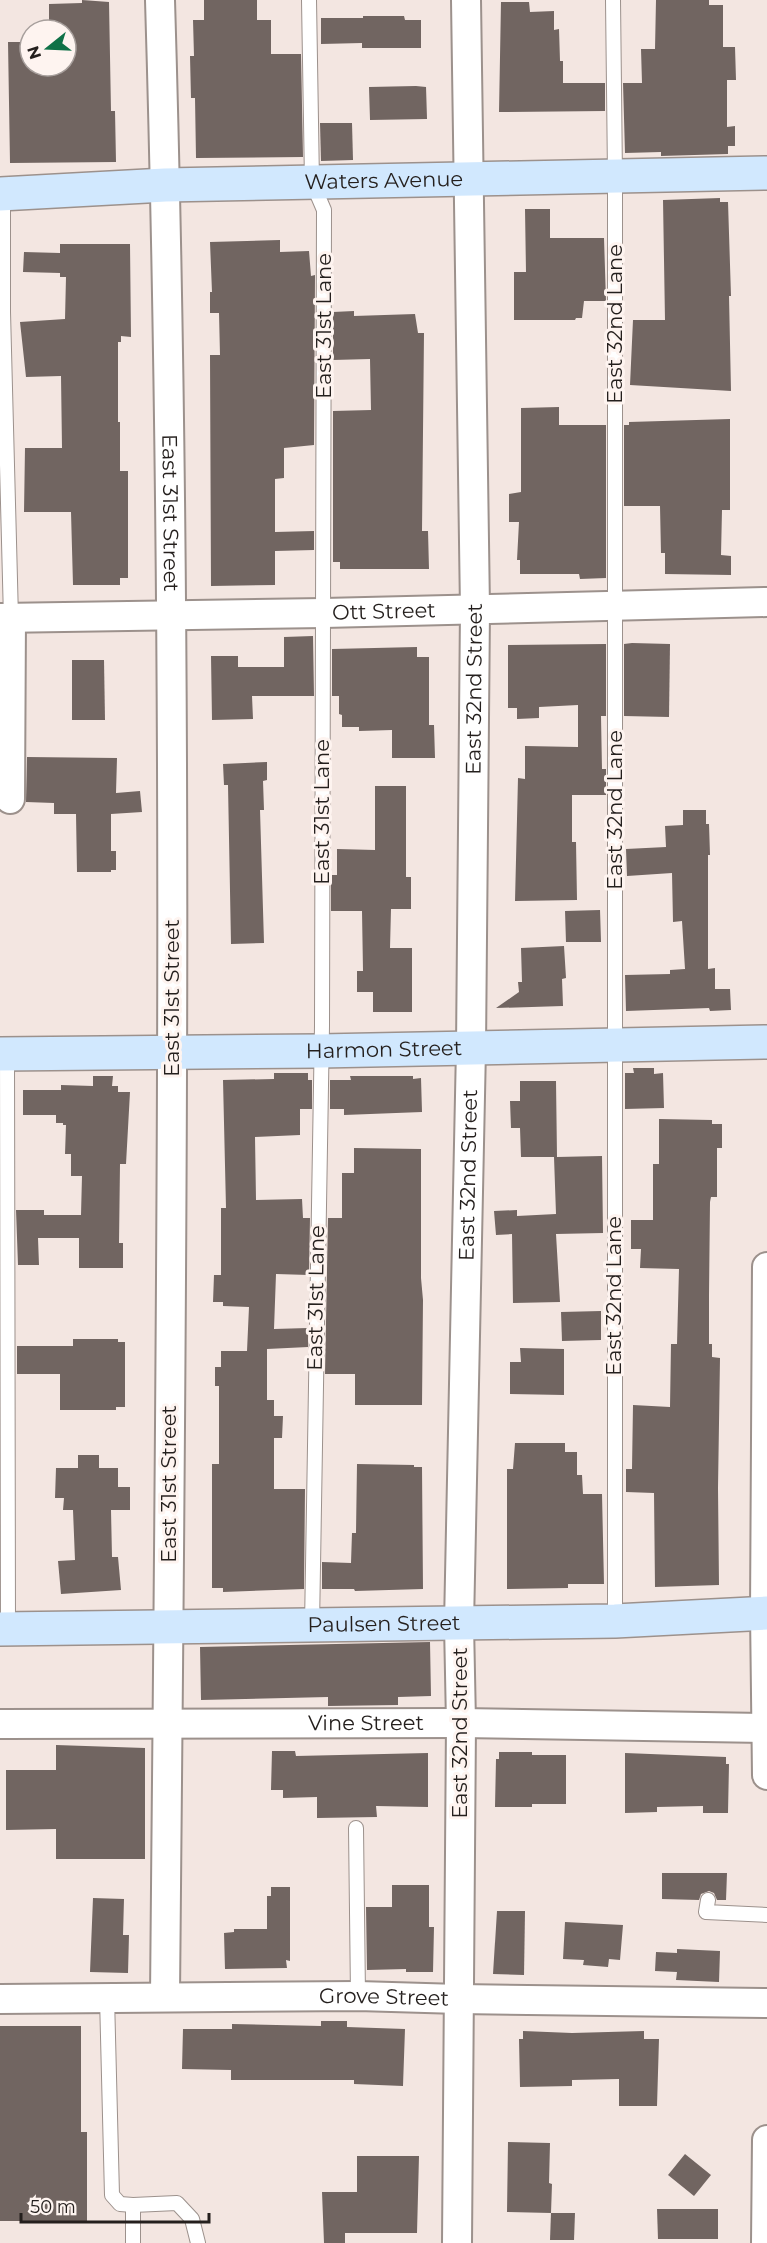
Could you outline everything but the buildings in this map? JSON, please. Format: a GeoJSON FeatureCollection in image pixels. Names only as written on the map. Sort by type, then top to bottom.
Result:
{"type":"FeatureCollection","features":[{"type":"Feature","properties":{"kind":"main road","name":"Waters Avenue"},"geometry":{"type":"LineString","coordinates":[[2,194],[165,185],[767,173]]}},
{"type":"Feature","properties":{"kind":"main road","name":"Harmon Street"},"geometry":{"type":"LineString","coordinates":[[3,1054],[320,1051],[767,1042]]}},
{"type":"Feature","properties":{"kind":"main road","name":"Paulsen Street"},"geometry":{"type":"LineString","coordinates":[[4,1629],[615,1621],[766,1613]]}},
{"type":"Feature","properties":{"kind":"street","name":"East 31st Street"},"geometry":{"type":"LineString","coordinates":[[160,0],[171,615],[172,1052],[165,1996]]}},
{"type":"Feature","properties":{"kind":"street","name":"East 32nd Street"},"geometry":{"type":"LineString","coordinates":[[457,2243],[461,1723],[459,1623],[471,1048],[475,609],[466,0]]}},
{"type":"Feature","properties":{"kind":"street","name":"Ott Street"},"geometry":{"type":"LineString","coordinates":[[6,618],[767,602]]}},
{"type":"Feature","properties":{"kind":"street"},"geometry":{"type":"LineString","coordinates":[[6,618],[10,799]]}},
{"type":"Feature","properties":{"kind":"street"},"geometry":{"type":"LineString","coordinates":[[767,1267],[767,1775]]}},
{"type":"Feature","properties":{"kind":"street","name":"Vine Street"},"geometry":{"type":"LineString","coordinates":[[0,1724],[461,1723],[767,1728]]}},
{"type":"Feature","properties":{"kind":"street","name":"Grove Street"},"geometry":{"type":"LineString","coordinates":[[0,1999],[358,1996],[767,2003]]}},
{"type":"Feature","properties":{"kind":"street"},"geometry":{"type":"LineString","coordinates":[[766,2243],[767,2140]]}},
{"type":"Feature","properties":{"kind":"lane","name":"East 31st Lane"},"geometry":{"type":"LineString","coordinates":[[309,0],[312,182],[324,210],[322,1026],[312,1626]]}},
{"type":"Feature","properties":{"kind":"lane","name":"East 32nd Lane"},"geometry":{"type":"LineString","coordinates":[[613,0],[615,1621]]}},
{"type":"Feature","properties":{"kind":"lane"},"geometry":{"type":"LineString","coordinates":[[2,194],[6,618]]}},
{"type":"Feature","properties":{"kind":"lane"},"geometry":{"type":"LineString","coordinates":[[3,1054],[4,1629]]}},
{"type":"Feature","properties":{"kind":"lane"},"geometry":{"type":"LineString","coordinates":[[356,1828],[358,1996]]}},
{"type":"Feature","properties":{"kind":"lane"},"geometry":{"type":"LineString","coordinates":[[708,1900],[706,1912],[767,1915]]}},
{"type":"Feature","properties":{"kind":"lane"},"geometry":{"type":"LineString","coordinates":[[107,1997],[112,2195],[120,2204],[177,2203],[192,2219],[198,2243]]}},
{"type":"Feature","properties":{"kind":"lane"},"geometry":{"type":"LineString","coordinates":[[133,2205],[134,2243]]}}]}
